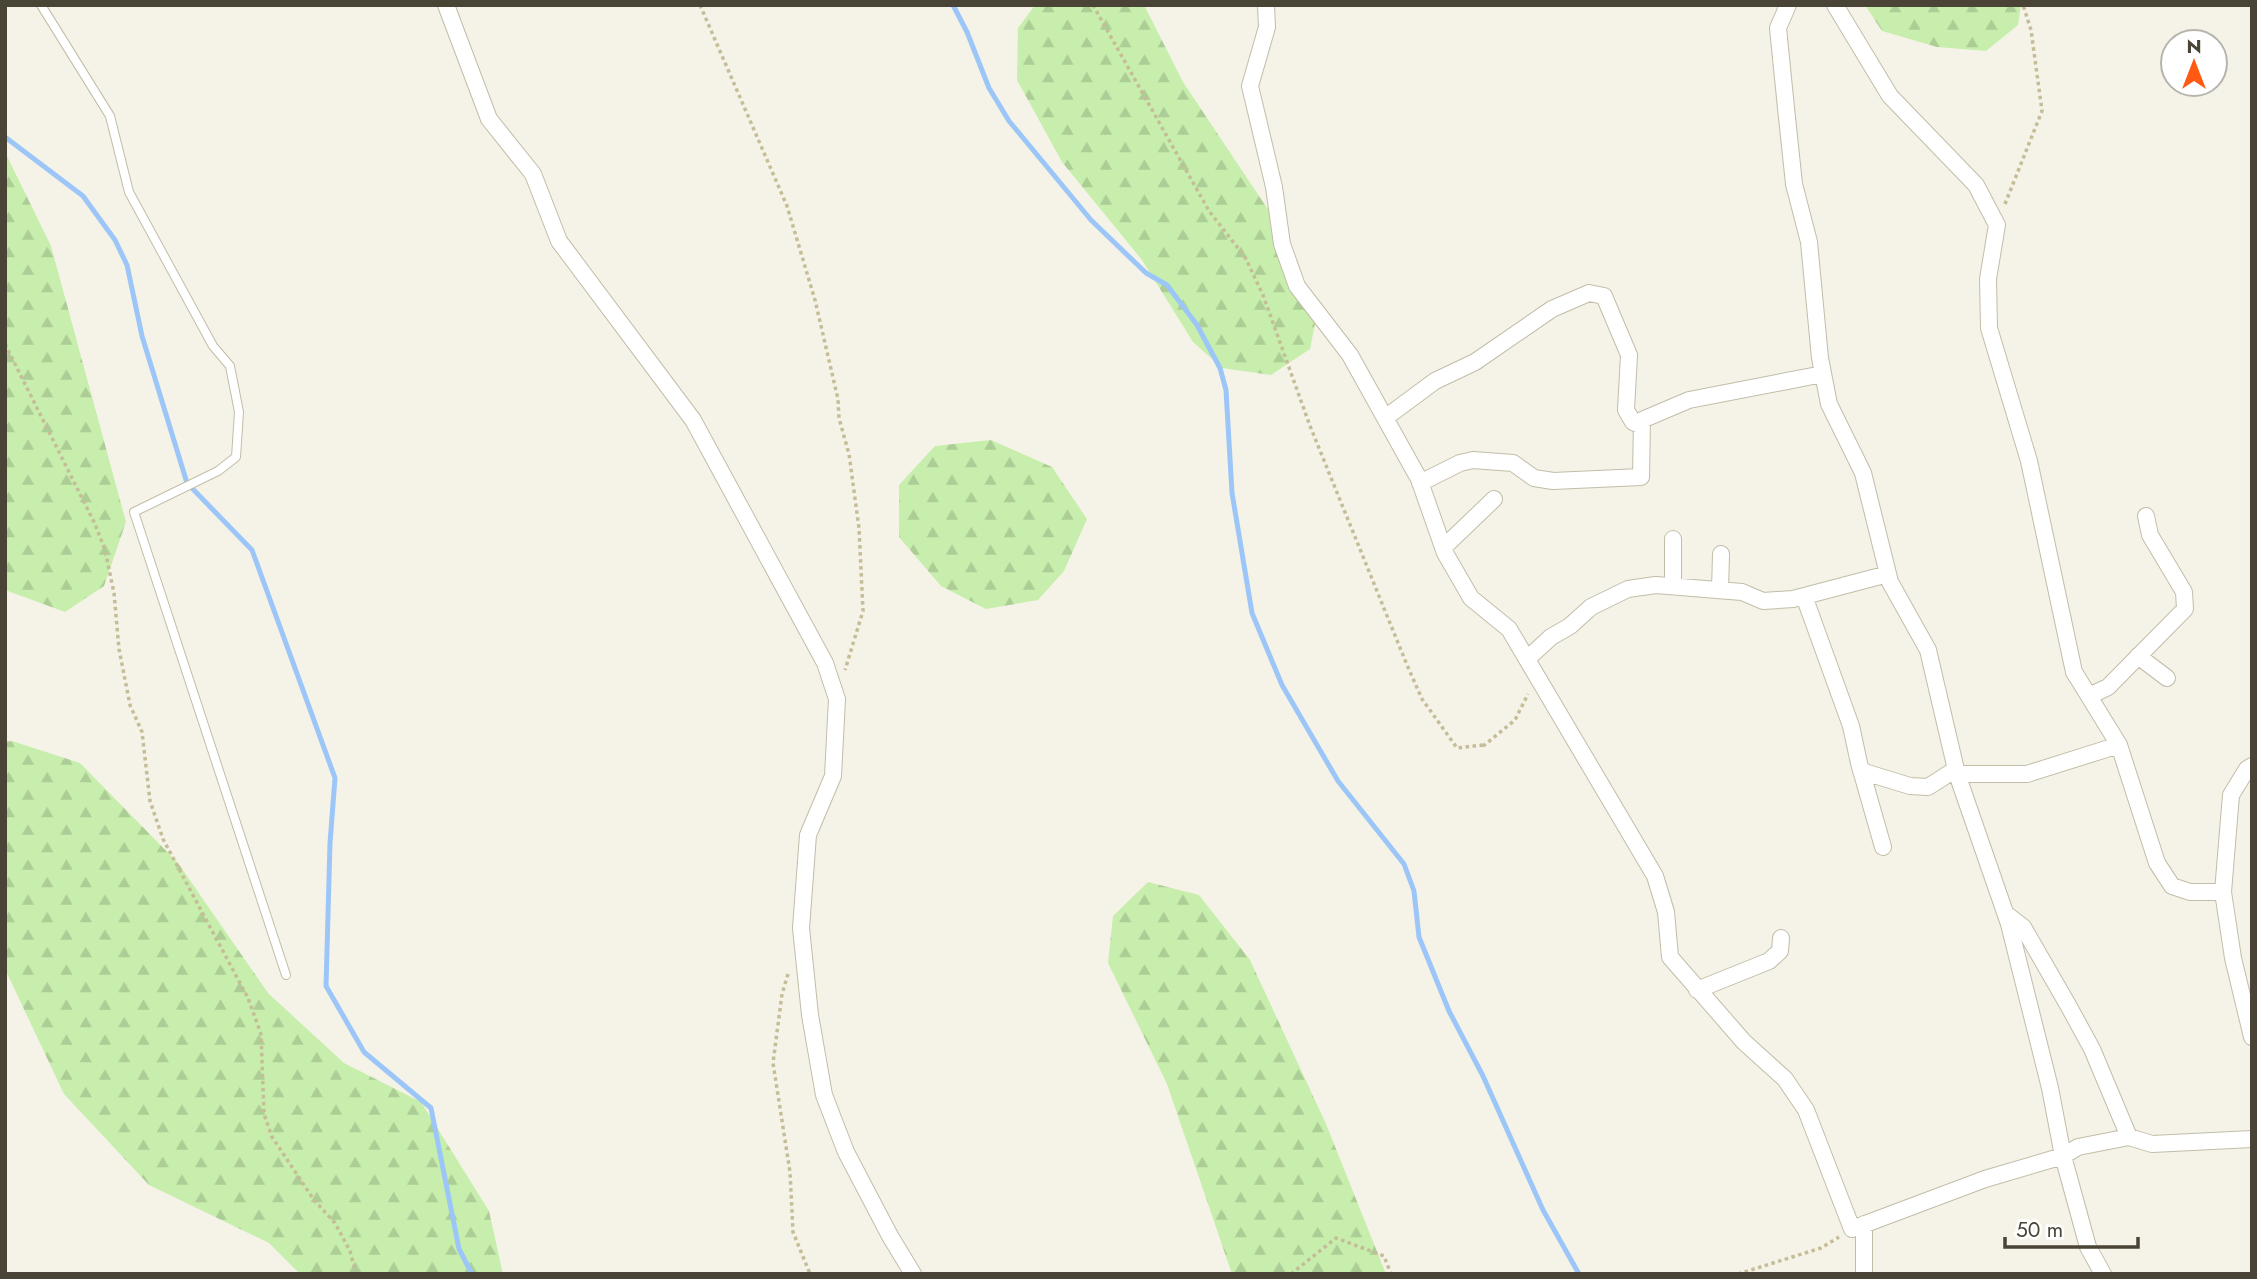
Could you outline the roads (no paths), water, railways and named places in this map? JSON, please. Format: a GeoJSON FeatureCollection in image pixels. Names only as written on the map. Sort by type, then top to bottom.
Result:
{"type":"FeatureCollection","features":[{"type":"Feature","properties":{"kind":"street"},"geometry":{"type":"LineString","coordinates":[[446,5],[489,119],[533,174],[559,241],[693,420],[825,663],[837,699],[834,776],[808,835],[801,928],[810,1015],[824,1095],[842,1141],[890,1237],[913,1274]]}},
{"type":"Feature","properties":{"kind":"street"},"geometry":{"type":"LineString","coordinates":[[1266,5],[1267,27],[1250,86],[1274,187],[1282,244],[1297,286],[1350,355],[1420,483],[1443,548],[1471,598],[1509,629],[1656,876],[1666,912],[1670,957],[1744,1042],[1784,1079],[1806,1110],[1858,1226],[1864,1274]]}},
{"type":"Feature","properties":{"kind":"street"},"geometry":{"type":"LineString","coordinates":[[1788,5],[1778,27],[1794,184],[1809,242],[1823,374],[1829,404],[1863,474],[1890,582],[1928,650],[1957,772],[2005,913],[2050,1088],[2063,1156],[2088,1247],[2103,1274]]}},
{"type":"Feature","properties":{"kind":"street"},"geometry":{"type":"LineString","coordinates":[[1835,5],[1890,96],[1976,185],[1997,225],[1988,279],[1989,328],[2029,461],[2074,672],[2119,745],[2157,863],[2172,886],[2190,892],[2223,891]]}},
{"type":"Feature","properties":{"kind":"street"},"geometry":{"type":"LineString","coordinates":[[1385,418],[1436,381],[1475,362],[1552,309],[1589,293],[1604,296],[1629,355],[1626,410],[1633,422],[1642,426]]}},
{"type":"Feature","properties":{"kind":"street"},"geometry":{"type":"LineString","coordinates":[[1420,483],[1460,463],[1473,460],[1513,463],[1534,478],[1553,481],[1641,477],[1642,420],[1689,400],[1823,374]]}},
{"type":"Feature","properties":{"kind":"street"},"geometry":{"type":"LineString","coordinates":[[1443,548],[1494,499]]}},
{"type":"Feature","properties":{"kind":"street"},"geometry":{"type":"LineString","coordinates":[[2089,696],[2108,687],[2185,609],[2184,592],[2150,534],[2146,516]]}},
{"type":"Feature","properties":{"kind":"street"},"geometry":{"type":"LineString","coordinates":[[1673,539],[1673,586]]}},
{"type":"Feature","properties":{"kind":"street"},"geometry":{"type":"LineString","coordinates":[[1720,590],[1721,554]]}},
{"type":"Feature","properties":{"kind":"street"},"geometry":{"type":"LineString","coordinates":[[1527,659],[1591,607],[1628,589],[1657,585],[1720,590],[1742,592],[1763,601],[1793,599],[1888,574]]}},
{"type":"Feature","properties":{"kind":"street"},"geometry":{"type":"LineString","coordinates":[[1804,596],[1851,726],[1883,847]]}},
{"type":"Feature","properties":{"kind":"street"},"geometry":{"type":"LineString","coordinates":[[2138,656],[2167,677]]}},
{"type":"Feature","properties":{"kind":"street"},"geometry":{"type":"LineString","coordinates":[[1861,771],[1910,786],[1928,787],[1957,772],[2027,774],[2119,745]]}},
{"type":"Feature","properties":{"kind":"street"},"geometry":{"type":"LineString","coordinates":[[2252,766],[2247,769],[2231,795],[2223,891],[2233,958],[2252,1037]]}},
{"type":"Feature","properties":{"kind":"street"},"geometry":{"type":"LineString","coordinates":[[2005,913],[2023,927],[2068,1005],[2092,1049],[2129,1137]]}},
{"type":"Feature","properties":{"kind":"street"},"geometry":{"type":"LineString","coordinates":[[1697,990],[1769,961],[1780,951],[1781,938]]}},
{"type":"Feature","properties":{"kind":"street"},"geometry":{"type":"LineString","coordinates":[[1858,1226],[1985,1179],[2063,1156],[2078,1147],[2129,1137],[2152,1144],[2252,1139]]}},
{"type":"Feature","properties":{"kind":"lane"},"geometry":{"type":"LineString","coordinates":[[41,5],[110,116],[129,192],[213,346],[230,366],[239,412],[236,457],[218,471],[134,512],[286,975]]}},
{"type":"Feature","properties":{"kind":"waterway"},"geometry":{"type":"LineString","coordinates":[[953,5],[967,32],[989,88],[1009,121],[1091,220],[1146,273],[1167,285],[1197,325],[1220,368],[1226,390],[1232,493],[1252,613],[1282,685],[1338,781],[1404,864],[1414,891],[1419,937],[1449,1011],[1483,1076],[1543,1210],[1579,1274]]}},
{"type":"Feature","properties":{"kind":"waterway"},"geometry":{"type":"LineString","coordinates":[[5,137],[83,196],[115,240],[127,265],[142,336],[187,483],[252,550],[335,778],[330,843],[326,986],[364,1052],[431,1108],[459,1249],[472,1274]]}}]}
